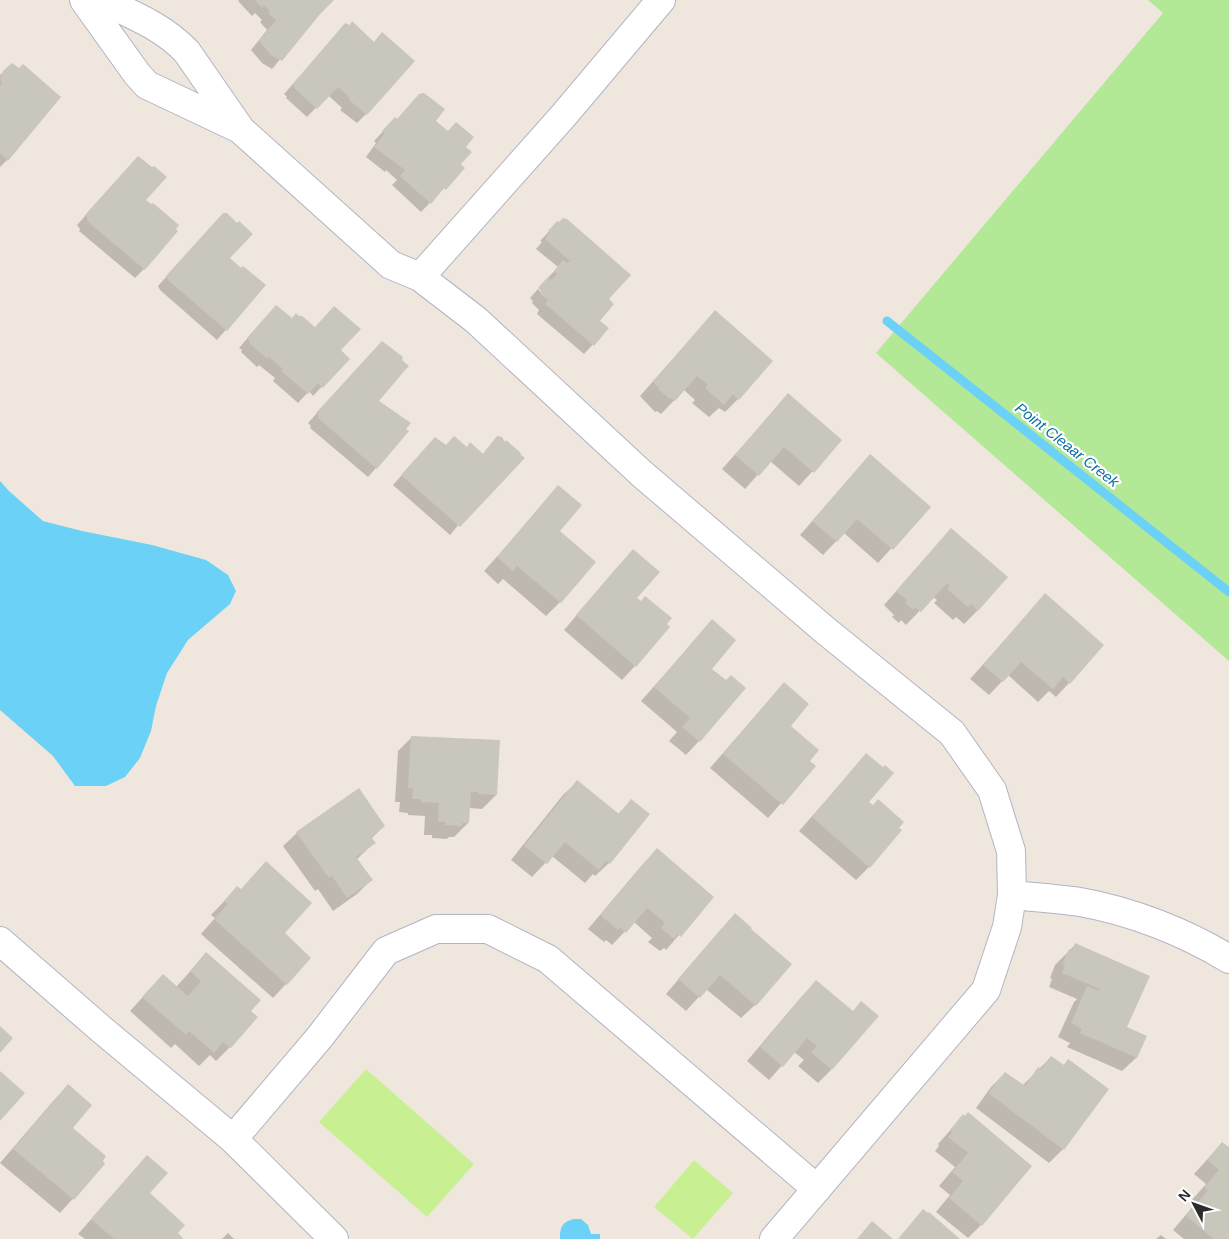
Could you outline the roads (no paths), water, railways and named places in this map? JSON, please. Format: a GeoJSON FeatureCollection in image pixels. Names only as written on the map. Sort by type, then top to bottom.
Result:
{"type":"FeatureCollection","features":[{"type":"Feature","properties":{"kind":"street"},"geometry":{"type":"LineString","coordinates":[[84,0],[147,85],[241,130]]}},
{"type":"Feature","properties":{"kind":"street"},"geometry":{"type":"LineString","coordinates":[[101,0],[168,34],[178,42],[241,130],[391,266],[420,277],[476,320],[650,481],[826,631],[952,733],[992,790],[1011,851],[1012,895],[1007,927],[986,990],[774,1239]]}},
{"type":"Feature","properties":{"kind":"street"},"geometry":{"type":"LineString","coordinates":[[420,277],[564,115],[661,0]]}},
{"type":"Feature","properties":{"kind":"street"},"geometry":{"type":"LineString","coordinates":[[1012,895],[1081,902],[1148,920],[1214,950],[1229,959]]}},
{"type":"Feature","properties":{"kind":"street"},"geometry":{"type":"LineString","coordinates":[[233,1139],[319,1038],[386,951],[436,929],[488,929],[548,960],[817,1189]]}},
{"type":"Feature","properties":{"kind":"street"},"geometry":{"type":"LineString","coordinates":[[0,941],[101,1029],[233,1139],[334,1239]]}},
{"type":"Feature","properties":{"kind":"water"},"geometry":{"type":"Polygon","coordinates":[[[0,481],[43,521],[152,545],[206,560],[228,575],[236,591],[230,604],[188,640],[167,673],[156,706],[151,731],[140,758],[125,777],[106,786],[75,786],[53,756],[0,710],[0,481]]]}},
{"type":"Feature","properties":{"kind":"water"},"geometry":{"type":"Polygon","coordinates":[[[574,1219],[581,1219],[588,1225],[591,1234],[600,1234],[600,1239],[560,1239],[562,1226],[574,1219]]]}},
{"type":"Feature","properties":{"kind":"waterway","name":"Point Cleaar Creek"},"geometry":{"type":"LineString","coordinates":[[887,321],[1229,592]]}}]}
